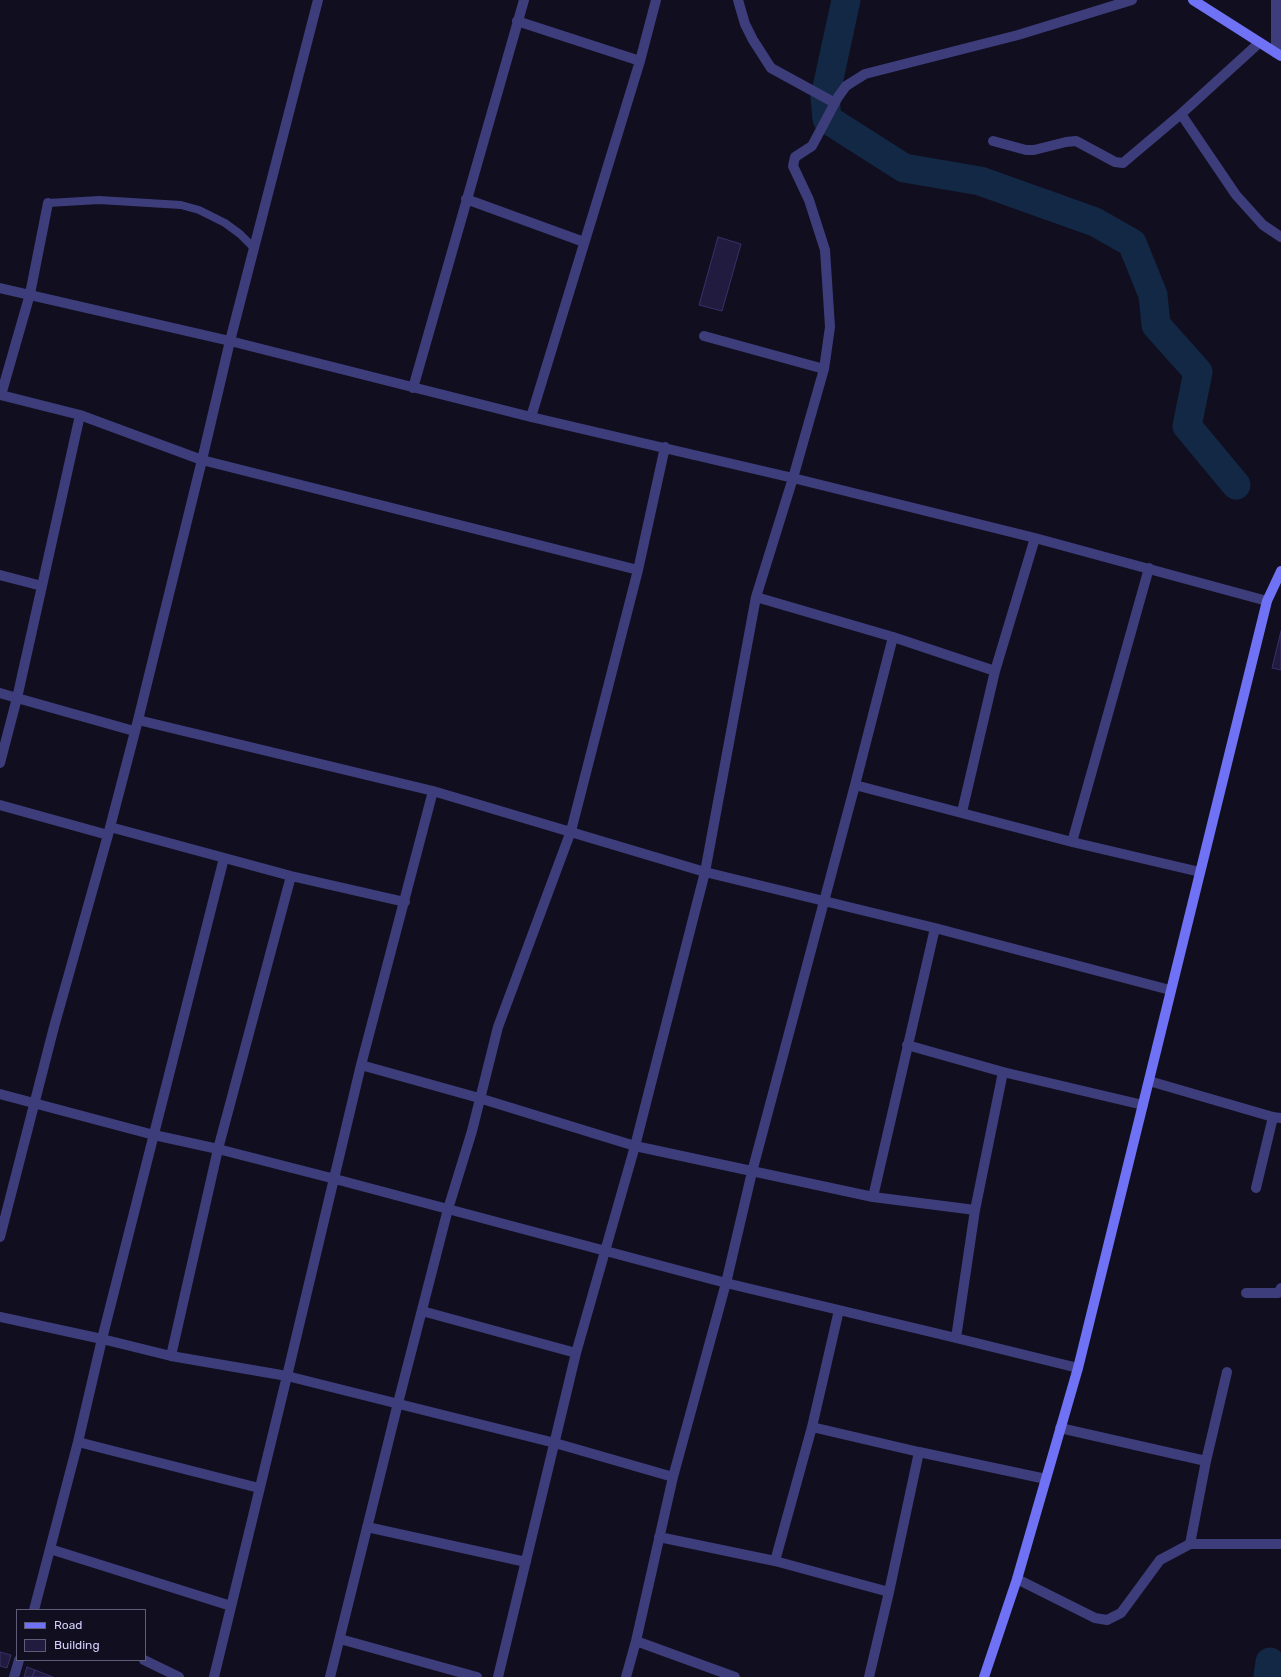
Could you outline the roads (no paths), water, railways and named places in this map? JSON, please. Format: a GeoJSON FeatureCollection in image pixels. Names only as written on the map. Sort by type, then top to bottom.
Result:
{"type":"FeatureCollection","features":[{"type":"Feature","properties":{"kind":"street"},"geometry":{"type":"LineString","coordinates":[[0,1237],[54,1027],[109,831],[138,720],[230,341],[318,0]]}},
{"type":"Feature","properties":{"kind":"street"},"geometry":{"type":"LineString","coordinates":[[413,388],[524,0]]}},
{"type":"Feature","properties":{"kind":"street"},"geometry":{"type":"LineString","coordinates":[[531,418],[640,61],[656,0]]}},
{"type":"Feature","properties":{"kind":"street"},"geometry":{"type":"LineString","coordinates":[[738,0],[745,24],[771,68],[835,103]]}},
{"type":"Feature","properties":{"kind":"street"},"geometry":{"type":"LineString","coordinates":[[498,1677],[576,1352],[635,1146],[705,872],[756,597],[793,478],[824,369],[830,327],[825,250],[809,200],[794,166],[795,156],[812,146],[846,86],[865,74],[1018,35],[1132,0]]}},
{"type":"Feature","properties":{"kind":"street"},"geometry":{"type":"LineString","coordinates":[[1193,0],[1278,55]]}},
{"type":"Feature","properties":{"kind":"street"},"geometry":{"type":"LineString","coordinates":[[1276,0],[1278,55]]}},
{"type":"Feature","properties":{"kind":"street"},"geometry":{"type":"LineString","coordinates":[[517,21],[640,61]]}},
{"type":"Feature","properties":{"kind":"street"},"geometry":{"type":"LineString","coordinates":[[993,141],[1026,150],[1034,150],[1076,141],[1115,162],[1124,163],[1181,114],[1259,43]]}},
{"type":"Feature","properties":{"kind":"street"},"geometry":{"type":"LineString","coordinates":[[1181,114],[1236,195],[1263,225],[1281,237]]}},
{"type":"Feature","properties":{"kind":"street"},"geometry":{"type":"LineString","coordinates":[[466,199],[584,242]]}},
{"type":"Feature","properties":{"kind":"street"},"geometry":{"type":"LineString","coordinates":[[48,204],[30,294],[1,398],[80,415],[202,460],[638,570]]}},
{"type":"Feature","properties":{"kind":"street"},"geometry":{"type":"LineString","coordinates":[[0,288],[230,341],[531,418],[665,447],[793,478],[1035,538],[1267,601]]}},
{"type":"Feature","properties":{"kind":"street"},"geometry":{"type":"LineString","coordinates":[[704,336],[824,369]]}},
{"type":"Feature","properties":{"kind":"street"},"geometry":{"type":"LineString","coordinates":[[0,763],[17,698],[80,415]]}},
{"type":"Feature","properties":{"kind":"street"},"geometry":{"type":"LineString","coordinates":[[330,1677],[448,1209],[472,1131],[479,1098],[498,1028],[571,831],[638,570],[665,447]]}},
{"type":"Feature","properties":{"kind":"street"},"geometry":{"type":"LineString","coordinates":[[962,812],[995,671],[1035,538]]}},
{"type":"Feature","properties":{"kind":"street"},"geometry":{"type":"LineString","coordinates":[[1072,842],[1148,568]]}},
{"type":"Feature","properties":{"kind":"street"},"geometry":{"type":"LineString","coordinates":[[984,1677],[1017,1579],[1078,1368],[1267,601],[1281,570]]}},
{"type":"Feature","properties":{"kind":"street"},"geometry":{"type":"LineString","coordinates":[[0,575],[42,586]]}},
{"type":"Feature","properties":{"kind":"street"},"geometry":{"type":"LineString","coordinates":[[756,597],[893,637],[995,671]]}},
{"type":"Feature","properties":{"kind":"street"},"geometry":{"type":"LineString","coordinates":[[626,1677],[636,1641],[673,1477],[726,1283],[752,1172],[893,637]]}},
{"type":"Feature","properties":{"kind":"street"},"geometry":{"type":"LineString","coordinates":[[0,693],[134,731]]}},
{"type":"Feature","properties":{"kind":"street"},"geometry":{"type":"LineString","coordinates":[[138,720],[433,791],[705,872],[935,928],[1170,990]]}},
{"type":"Feature","properties":{"kind":"street"},"geometry":{"type":"LineString","coordinates":[[855,785],[1072,842],[1200,872]]}},
{"type":"Feature","properties":{"kind":"street"},"geometry":{"type":"LineString","coordinates":[[214,1677],[335,1179],[361,1065],[433,791]]}},
{"type":"Feature","properties":{"kind":"street"},"geometry":{"type":"LineString","coordinates":[[0,805],[224,858],[291,876],[405,902]]}},
{"type":"Feature","properties":{"kind":"street"},"geometry":{"type":"LineString","coordinates":[[36,1609],[102,1339],[224,858]]}},
{"type":"Feature","properties":{"kind":"street"},"geometry":{"type":"LineString","coordinates":[[171,1356],[218,1149],[291,876]]}},
{"type":"Feature","properties":{"kind":"street"},"geometry":{"type":"LineString","coordinates":[[873,1197],[935,928]]}},
{"type":"Feature","properties":{"kind":"street"},"geometry":{"type":"LineString","coordinates":[[907,1045],[1003,1072],[1143,1105]]}},
{"type":"Feature","properties":{"kind":"street"},"geometry":{"type":"LineString","coordinates":[[361,1065],[479,1098],[635,1146],[873,1197],[975,1210]]}},
{"type":"Feature","properties":{"kind":"street"},"geometry":{"type":"LineString","coordinates":[[956,1338],[975,1210],[1003,1072]]}},
{"type":"Feature","properties":{"kind":"street"},"geometry":{"type":"LineString","coordinates":[[1149,1081],[1277,1118],[1256,1188]]}},
{"type":"Feature","properties":{"kind":"street"},"geometry":{"type":"LineString","coordinates":[[0,1094],[154,1135],[218,1149],[335,1179],[726,1283],[1078,1368]]}},
{"type":"Feature","properties":{"kind":"street"},"geometry":{"type":"LineString","coordinates":[[1246,1293],[1278,1293],[1281,1288]]}},
{"type":"Feature","properties":{"kind":"street"},"geometry":{"type":"LineString","coordinates":[[775,1561],[812,1427],[839,1310]]}},
{"type":"Feature","properties":{"kind":"street"},"geometry":{"type":"LineString","coordinates":[[422,1311],[576,1352]]}},
{"type":"Feature","properties":{"kind":"street"},"geometry":{"type":"LineString","coordinates":[[0,1317],[102,1339],[171,1356],[287,1376],[555,1443],[673,1477]]}},
{"type":"Feature","properties":{"kind":"street"},"geometry":{"type":"LineString","coordinates":[[1190,1544],[1206,1461],[1227,1372]]}},
{"type":"Feature","properties":{"kind":"street"},"geometry":{"type":"LineString","coordinates":[[812,1427],[1046,1479]]}},
{"type":"Feature","properties":{"kind":"street"},"geometry":{"type":"LineString","coordinates":[[1060,1428],[1206,1461]]}},
{"type":"Feature","properties":{"kind":"street"},"geometry":{"type":"LineString","coordinates":[[78,1442],[259,1488]]}},
{"type":"Feature","properties":{"kind":"street"},"geometry":{"type":"LineString","coordinates":[[869,1677],[890,1592],[919,1452]]}},
{"type":"Feature","properties":{"kind":"street"},"geometry":{"type":"LineString","coordinates":[[367,1527],[526,1562]]}},
{"type":"Feature","properties":{"kind":"street"},"geometry":{"type":"LineString","coordinates":[[659,1537],[775,1561],[890,1592]]}},
{"type":"Feature","properties":{"kind":"street"},"geometry":{"type":"LineString","coordinates":[[1017,1579],[1095,1618],[1107,1620],[1120,1613],[1160,1560],[1190,1544],[1281,1544]]}},
{"type":"Feature","properties":{"kind":"street"},"geometry":{"type":"LineString","coordinates":[[50,1549],[231,1606]]}},
{"type":"Feature","properties":{"kind":"street"},"geometry":{"type":"LineString","coordinates":[[340,1639],[477,1677]]}},
{"type":"Feature","properties":{"kind":"street"},"geometry":{"type":"LineString","coordinates":[[636,1641],[735,1677]]}},
{"type":"Feature","properties":{"kind":"street"},"geometry":{"type":"LineString","coordinates":[[14,1677],[19,1661]]}},
{"type":"Feature","properties":{"kind":"street"},"geometry":{"type":"LineString","coordinates":[[146,1661],[179,1677]]}},
{"type":"Feature","properties":{"kind":"lane"},"geometry":{"type":"LineString","coordinates":[[48,204],[98,200],[181,205],[199,210],[225,223],[240,234],[254,248]]}},
{"type":"Feature","properties":{"kind":"waterway"},"geometry":{"type":"LineString","coordinates":[[846,0],[825,97],[827,119],[904,168],[980,181],[1095,222],[1132,243],[1153,295],[1156,325],[1198,372],[1187,426],[1236,485]]}},
{"type":"Feature","properties":{"kind":"waterway"},"geometry":{"type":"LineString","coordinates":[[1268,1677],[1270,1662]]}}]}
